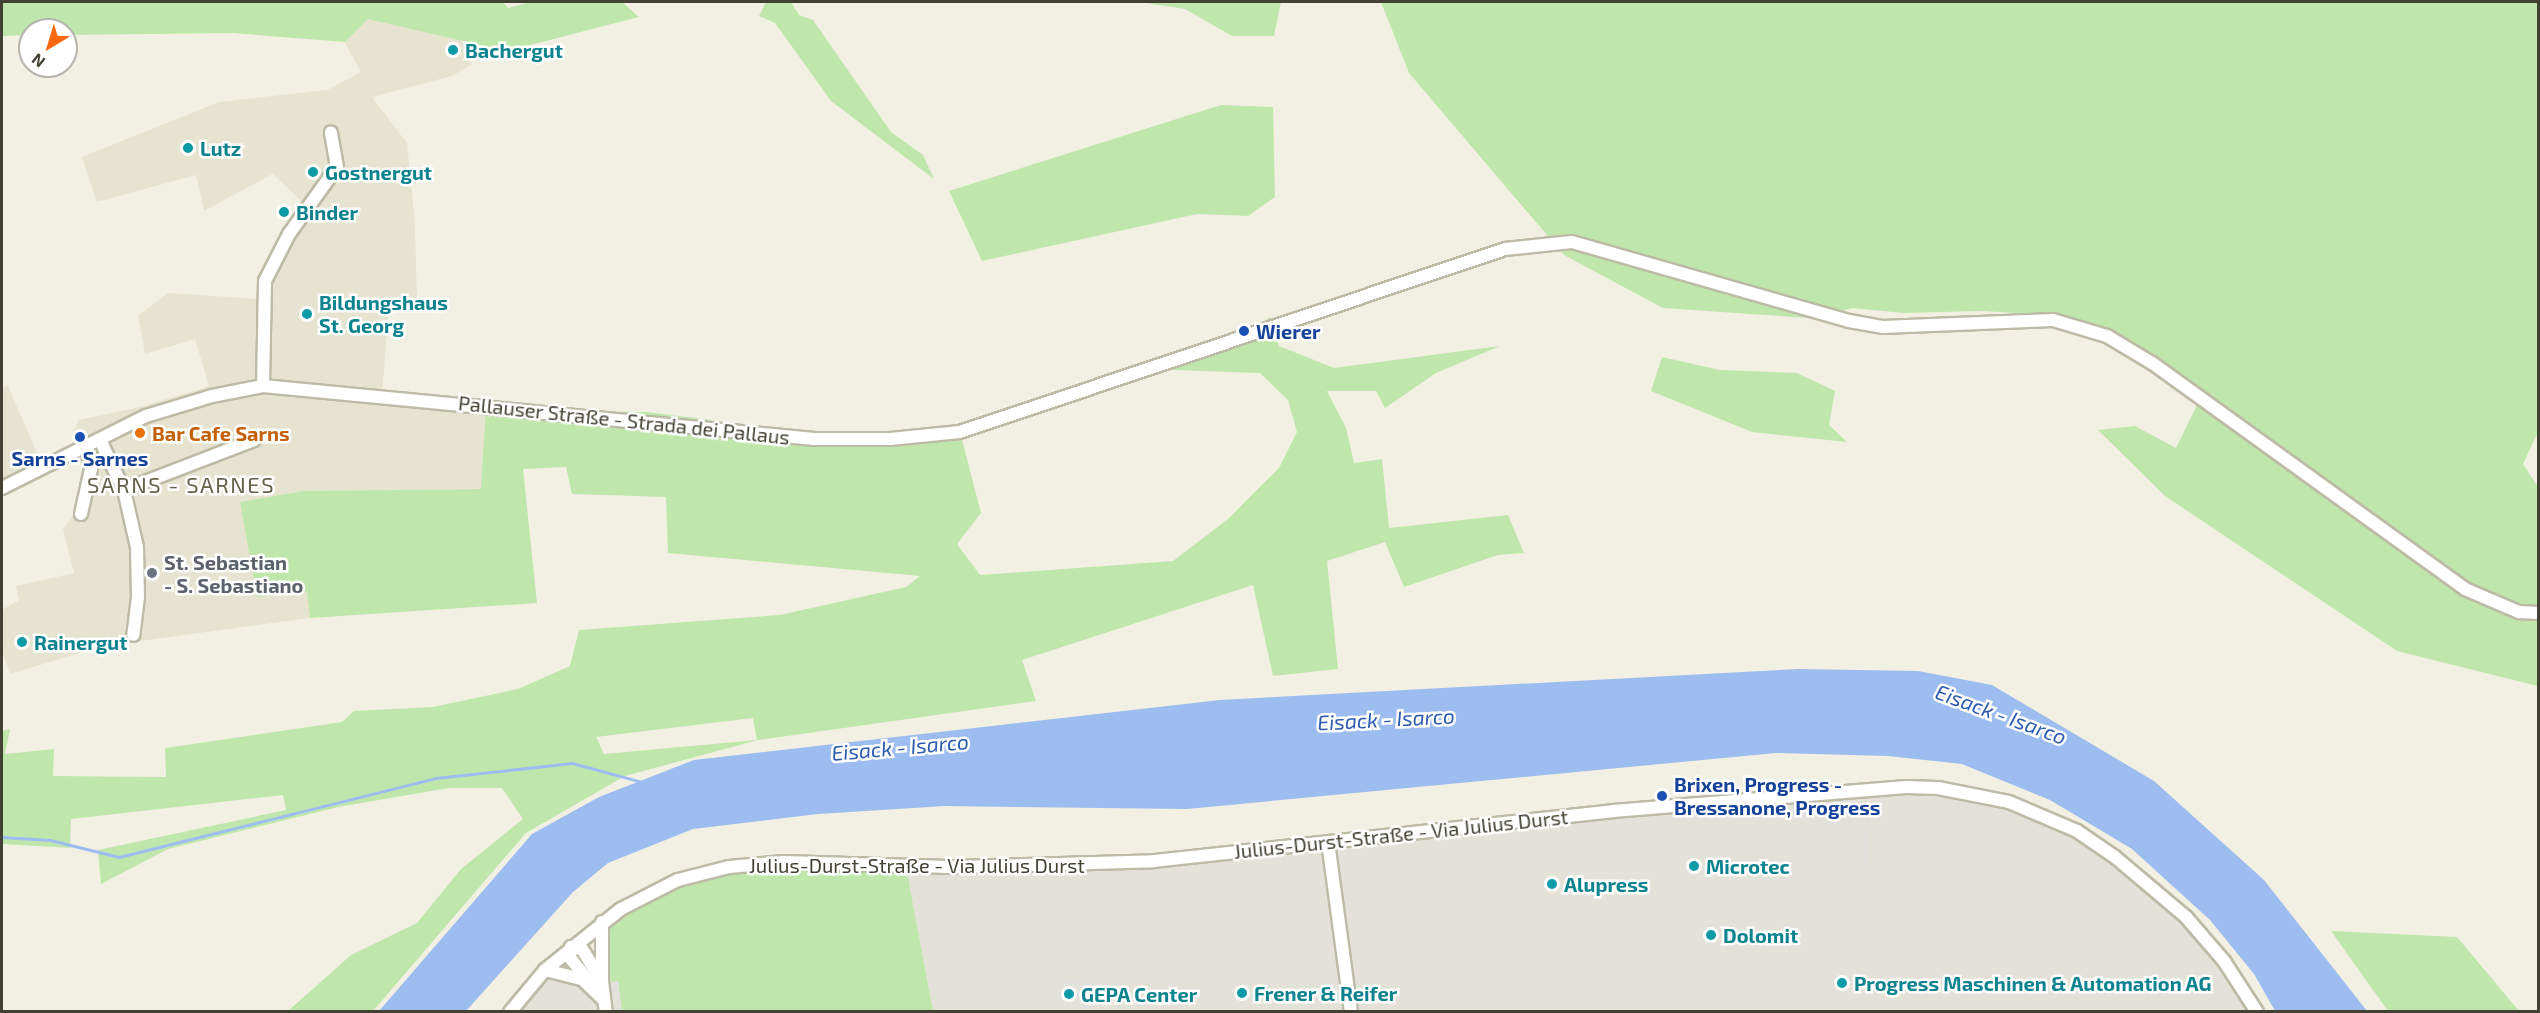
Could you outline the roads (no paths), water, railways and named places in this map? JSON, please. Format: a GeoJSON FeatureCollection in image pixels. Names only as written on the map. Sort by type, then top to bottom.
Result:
{"type":"FeatureCollection","features":[{"type":"Feature","properties":{"kind":"street"},"geometry":{"type":"LineString","coordinates":[[263,386],[265,281],[289,234],[337,167],[331,133]]}},
{"type":"Feature","properties":{"kind":"street","name":"Pallauser Straße - Strada dei Pallaus"},"geometry":{"type":"LineString","coordinates":[[2,488],[176,405],[263,386],[814,439],[890,439],[960,432],[1505,249],[1572,242],[1849,321],[1883,327],[2053,320],[2080,325],[2107,336],[2152,363],[2464,590],[2519,612],[2538,613]]}},
{"type":"Feature","properties":{"kind":"street"},"geometry":{"type":"LineString","coordinates":[[100,440],[124,490],[137,547],[138,597],[133,635]]}},
{"type":"Feature","properties":{"kind":"street"},"geometry":{"type":"LineString","coordinates":[[124,490],[254,440]]}},
{"type":"Feature","properties":{"kind":"street"},"geometry":{"type":"LineString","coordinates":[[81,514],[90,483],[87,446]]}},
{"type":"Feature","properties":{"kind":"street","name":"Julius-Durst-Straße - Via Julius Durst"},"geometry":{"type":"LineString","coordinates":[[510,1011],[545,970],[602,922],[641,897],[678,880],[729,867],[784,862],[1049,866],[1154,861],[1613,811],[1878,789],[1938,788],[1974,793],[2040,812],[2115,857],[2171,904],[2208,942],[2257,1011]]}},
{"type":"Feature","properties":{"kind":"street"},"geometry":{"type":"LineString","coordinates":[[1328,842],[1351,1011]]}},
{"type":"Feature","properties":{"kind":"street"},"geometry":{"type":"LineString","coordinates":[[602,922],[597,983],[605,1006]]}},
{"type":"Feature","properties":{"kind":"street"},"geometry":{"type":"LineString","coordinates":[[571,947],[570,958],[597,983]]}},
{"type":"Feature","properties":{"kind":"street"},"geometry":{"type":"LineString","coordinates":[[545,970],[567,973],[597,983]]}},
{"type":"Feature","properties":{"kind":"water","name":"Eisack - Isarco"},"geometry":{"type":"Polygon","coordinates":[[[1799,669],[1918,671],[1992,685],[2154,781],[2264,880],[2367,1011],[2275,1011],[2254,974],[2210,920],[2132,849],[2050,800],[1962,764],[1888,756],[1776,753],[1187,809],[945,806],[818,814],[693,829],[608,863],[573,892],[466,1011],[379,1011],[532,834],[599,797],[694,760],[1220,700],[1799,669]]]}},
{"type":"Feature","properties":{"kind":"waterway"},"geometry":{"type":"LineString","coordinates":[[2,837],[50,840],[119,857],[435,778],[572,763],[642,782]]}},
{"type":"Feature","properties":{"kind":"place","name":"Bachergut"},"geometry":{"type":"Point","coordinates":[453,50]}},
{"type":"Feature","properties":{"kind":"place","name":"Lutz"},"geometry":{"type":"Point","coordinates":[188,148]}},
{"type":"Feature","properties":{"kind":"place","name":"Gostnergut"},"geometry":{"type":"Point","coordinates":[313,172]}},
{"type":"Feature","properties":{"kind":"place","name":"Binder"},"geometry":{"type":"Point","coordinates":[284,212]}},
{"type":"Feature","properties":{"kind":"place","name":"Bildungshaus St. Georg"},"geometry":{"type":"Point","coordinates":[307,314]}},
{"type":"Feature","properties":{"kind":"place","name":"Wierer"},"geometry":{"type":"Point","coordinates":[1244,331]}},
{"type":"Feature","properties":{"kind":"place","name":"Bar Cafe Sarns"},"geometry":{"type":"Point","coordinates":[140,433]}},
{"type":"Feature","properties":{"kind":"place","name":"Sarns - Sarnes"},"geometry":{"type":"Point","coordinates":[80,437]}},
{"type":"Feature","properties":{"kind":"place","name":"St. Sebastian - S. Sebastiano"},"geometry":{"type":"Point","coordinates":[152,573]}},
{"type":"Feature","properties":{"kind":"place","name":"Rainergut"},"geometry":{"type":"Point","coordinates":[22,642]}},
{"type":"Feature","properties":{"kind":"place","name":"Brixen, Progress - Bressanone, Progress"},"geometry":{"type":"Point","coordinates":[1662,796]}},
{"type":"Feature","properties":{"kind":"place","name":"Microtec"},"geometry":{"type":"Point","coordinates":[1694,866]}},
{"type":"Feature","properties":{"kind":"place","name":"Alupress"},"geometry":{"type":"Point","coordinates":[1552,884]}},
{"type":"Feature","properties":{"kind":"place","name":"Dolomit"},"geometry":{"type":"Point","coordinates":[1711,935]}},
{"type":"Feature","properties":{"kind":"place","name":"Progress Maschinen & Automation AG"},"geometry":{"type":"Point","coordinates":[1842,983]}},
{"type":"Feature","properties":{"kind":"place","name":"Frener & Reifer"},"geometry":{"type":"Point","coordinates":[1242,993]}},
{"type":"Feature","properties":{"kind":"place","name":"GEPA Center"},"geometry":{"type":"Point","coordinates":[1069,994]}},
{"type":"Feature","properties":{"kind":"district","name":"SARNS - SARNES"},"geometry":{"type":"Point","coordinates":[181,485]}}]}
